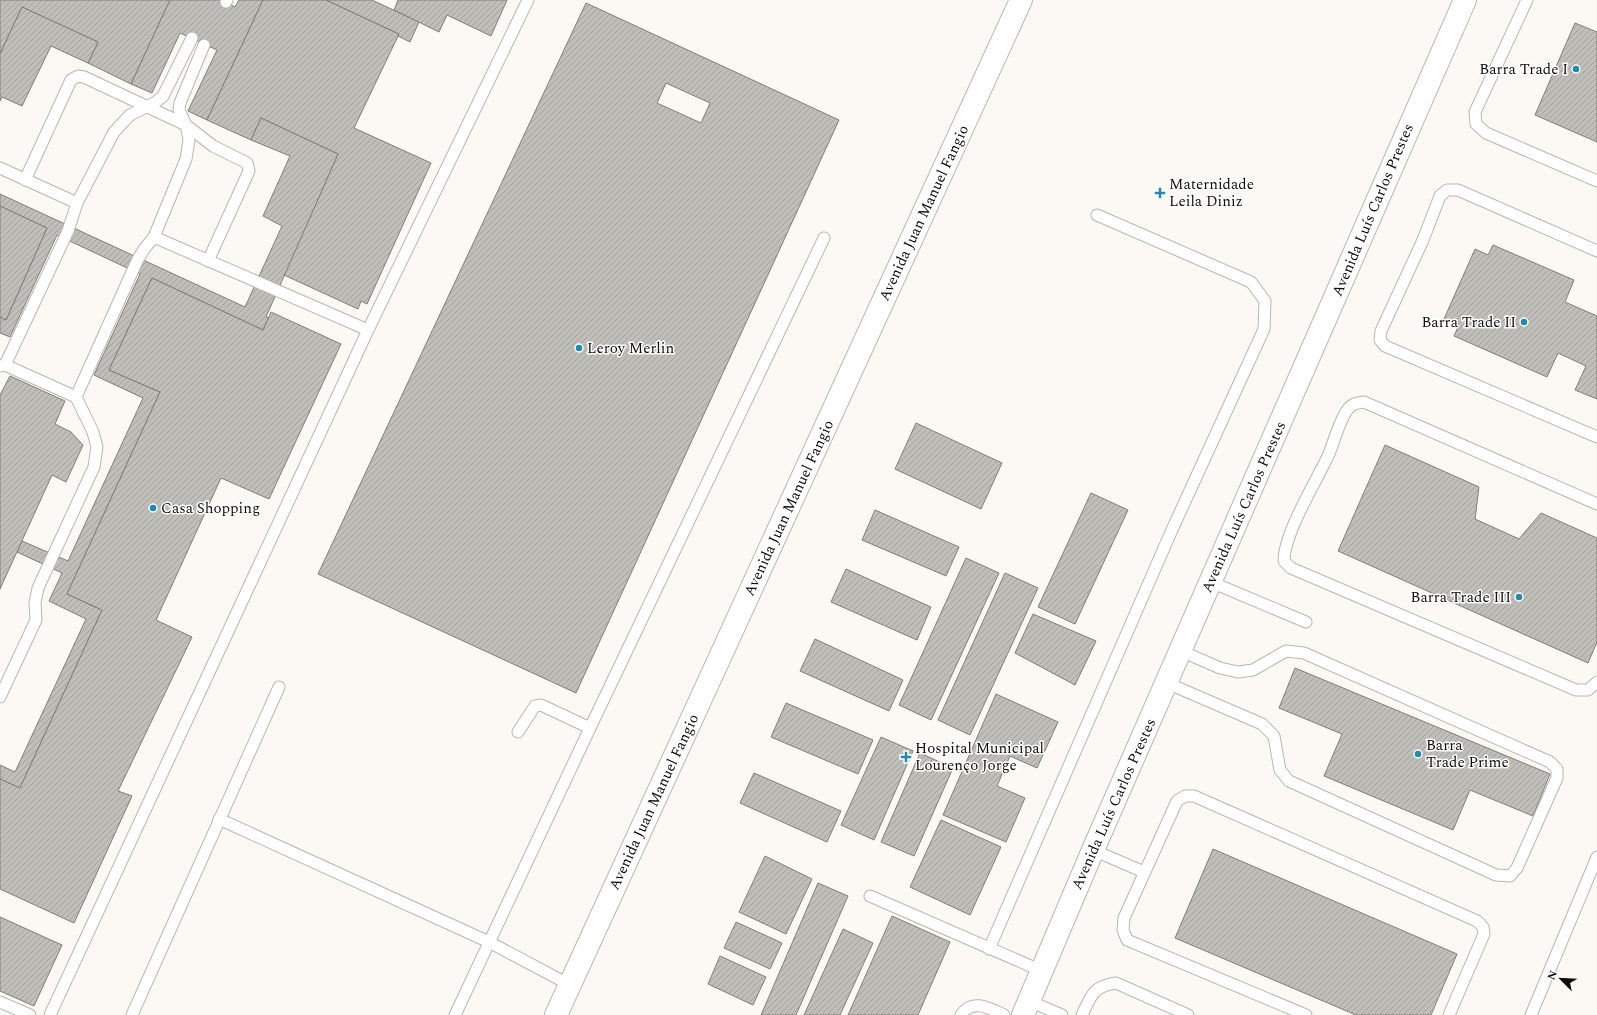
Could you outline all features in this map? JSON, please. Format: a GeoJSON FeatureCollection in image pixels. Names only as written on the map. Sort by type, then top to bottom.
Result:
{"type":"FeatureCollection","features":[{"type":"Feature","properties":{"kind":"street","name":"Avenida Juan Manuel Fangio"},"geometry":{"type":"LineString","coordinates":[[556,1015],[1021,0]]}},
{"type":"Feature","properties":{"kind":"street","name":"Avenida Luís Carlos Prestes"},"geometry":{"type":"LineString","coordinates":[[1026,1008],[1093,850],[1465,0]]}},
{"type":"Feature","properties":{"kind":"lane"},"geometry":{"type":"LineString","coordinates":[[50,1015],[368,330],[528,0]]}},
{"type":"Feature","properties":{"kind":"lane"},"geometry":{"type":"LineString","coordinates":[[1527,0],[1475,112],[1476,124],[1486,133],[1597,180]]}},
{"type":"Feature","properties":{"kind":"lane"},"geometry":{"type":"LineString","coordinates":[[0,698],[36,620],[34,603],[38,588],[94,467],[98,447],[93,432],[76,397],[3,366],[68,231],[77,203],[114,132],[130,115],[149,106],[163,96],[192,38]]}},
{"type":"Feature","properties":{"kind":"lane"},"geometry":{"type":"LineString","coordinates":[[76,397],[137,261],[144,249],[154,237],[186,159],[188,140],[186,125],[180,110],[180,103],[204,44]]}},
{"type":"Feature","properties":{"kind":"lane"},"geometry":{"type":"LineString","coordinates":[[25,180],[71,80],[78,76],[84,76],[186,125],[213,146],[247,163],[249,171],[208,261]]}},
{"type":"Feature","properties":{"kind":"lane"},"geometry":{"type":"LineString","coordinates":[[0,168],[77,203]]}},
{"type":"Feature","properties":{"kind":"lane"},"geometry":{"type":"LineString","coordinates":[[1597,251],[1458,190],[1448,190],[1440,196],[1423,240],[1382,331],[1380,340],[1385,346],[1597,437]]}},
{"type":"Feature","properties":{"kind":"lane"},"geometry":{"type":"LineString","coordinates":[[989,949],[1171,532],[1264,329],[1265,301],[1251,282],[1097,215]]}},
{"type":"Feature","properties":{"kind":"lane"},"geometry":{"type":"LineString","coordinates":[[154,237],[368,330]]}},
{"type":"Feature","properties":{"kind":"lane"},"geometry":{"type":"LineString","coordinates":[[455,1015],[824,238]]}},
{"type":"Feature","properties":{"kind":"lane"},"geometry":{"type":"LineString","coordinates":[[1597,504],[1364,402],[1354,403],[1347,410],[1284,550],[1284,561],[1291,568],[1576,690],[1588,690],[1597,682]]}},
{"type":"Feature","properties":{"kind":"lane"},"geometry":{"type":"LineString","coordinates":[[1211,582],[1306,622]]}},
{"type":"Feature","properties":{"kind":"lane"},"geometry":{"type":"LineString","coordinates":[[1167,683],[1262,724],[1274,736],[1280,770],[1289,781],[1496,875],[1510,876],[1517,868],[1557,778],[1557,769],[1550,762],[1304,653],[1286,651],[1253,670],[1238,672],[1220,668],[1181,650]]}},
{"type":"Feature","properties":{"kind":"lane"},"geometry":{"type":"LineString","coordinates":[[132,1015],[279,687]]}},
{"type":"Feature","properties":{"kind":"lane"},"geometry":{"type":"LineString","coordinates":[[518,732],[535,706],[541,705],[590,728]]}},
{"type":"Feature","properties":{"kind":"lane"},"geometry":{"type":"LineString","coordinates":[[1306,1015],[1127,940],[1123,930],[1124,918],[1177,801],[1185,796],[1194,796],[1477,920],[1483,927],[1484,934],[1449,1015]]}},
{"type":"Feature","properties":{"kind":"lane"},"geometry":{"type":"LineString","coordinates":[[219,819],[489,942],[570,985]]}},
{"type":"Feature","properties":{"kind":"lane"},"geometry":{"type":"LineString","coordinates":[[1093,850],[1144,872]]}},
{"type":"Feature","properties":{"kind":"lane"},"geometry":{"type":"LineString","coordinates":[[1531,1015],[1597,857]]}},
{"type":"Feature","properties":{"kind":"lane"},"geometry":{"type":"LineString","coordinates":[[870,896],[1042,971]]}},
{"type":"Feature","properties":{"kind":"lane"},"geometry":{"type":"LineString","coordinates":[[1082,1015],[1094,992],[1104,985],[1116,983],[1188,1015]]}},
{"type":"Feature","properties":{"kind":"lane"},"geometry":{"type":"LineString","coordinates":[[0,1002],[30,1015]]}},
{"type":"Feature","properties":{"kind":"lane"},"geometry":{"type":"LineString","coordinates":[[961,1015],[964,1010],[970,1006],[978,1005],[1004,1015]]}},
{"type":"Feature","properties":{"kind":"lane"},"geometry":{"type":"LineString","coordinates":[[1026,1008],[1062,1015]]}},
{"type":"Feature","properties":{"kind":"building"},"geometry":{"type":"Polygon","coordinates":[[[0,0],[170,0],[131,84],[88,63],[98,42],[22,7],[0,54],[0,0]]]}},
{"type":"Feature","properties":{"kind":"building"},"geometry":{"type":"Polygon","coordinates":[[[170,0],[221,0],[235,7],[239,0],[263,0],[207,120],[188,111],[217,50],[180,33],[152,93],[131,84],[170,0]]]}},
{"type":"Feature","properties":{"kind":"building"},"geometry":{"type":"Polygon","coordinates":[[[263,0],[326,0],[399,34],[354,128],[431,163],[367,304],[361,301],[358,309],[284,275],[338,154],[261,118],[251,140],[207,120],[263,0]]]}},
{"type":"Feature","properties":{"kind":"building"},"geometry":{"type":"Polygon","coordinates":[[[326,0],[372,0],[419,22],[410,42],[398,36],[399,34],[326,0]]]}},
{"type":"Feature","properties":{"kind":"building"},"geometry":{"type":"Polygon","coordinates":[[[398,0],[507,0],[491,36],[447,15],[439,32],[394,10],[398,0]]]}},
{"type":"Feature","properties":{"kind":"building","name":"Leroy Merlin"},"geometry":{"type":"Polygon","coordinates":[[[586,3],[839,120],[576,693],[318,574],[586,3]],[[666,83],[657,103],[701,123],[710,103],[666,83]]]}},
{"type":"Feature","properties":{"kind":"building"},"geometry":{"type":"Polygon","coordinates":[[[22,7],[98,42],[88,63],[51,46],[22,106],[2,97],[0,101],[0,54],[22,7]]]}},
{"type":"Feature","properties":{"kind":"building","name":"Barra Trade I"},"geometry":{"type":"Polygon","coordinates":[[[1575,23],[1597,32],[1597,142],[1535,115],[1575,23]]]}},
{"type":"Feature","properties":{"kind":"building"},"geometry":{"type":"Polygon","coordinates":[[[261,118],[338,154],[266,317],[269,318],[263,330],[152,278],[109,370],[160,392],[67,594],[102,610],[20,788],[0,779],[0,765],[15,772],[86,619],[49,601],[62,573],[17,552],[22,541],[68,561],[143,398],[94,375],[140,274],[57,235],[10,337],[0,333],[0,317],[6,320],[47,228],[0,206],[0,194],[245,307],[282,226],[263,216],[290,156],[251,140],[261,118]]]}},
{"type":"Feature","properties":{"kind":"building"},"geometry":{"type":"Polygon","coordinates":[[[0,206],[47,228],[6,320],[0,317],[0,206]]]}},
{"type":"Feature","properties":{"kind":"building","name":"Barra Trade II"},"geometry":{"type":"Polygon","coordinates":[[[1493,245],[1574,280],[1565,302],[1597,316],[1597,399],[1575,390],[1586,366],[1558,353],[1547,377],[1454,336],[1459,325],[1444,319],[1475,249],[1488,255],[1493,245]]]}},
{"type":"Feature","properties":{"kind":"building"},"geometry":{"type":"Polygon","coordinates":[[[152,278],[263,330],[271,312],[341,344],[269,499],[221,478],[156,620],[192,637],[118,791],[132,796],[74,923],[0,889],[0,779],[20,788],[102,610],[67,594],[160,392],[109,370],[152,278]]]}},
{"type":"Feature","properties":{"kind":"building"},"geometry":{"type":"Polygon","coordinates":[[[10,376],[65,401],[55,424],[71,432],[83,445],[66,482],[52,475],[0,589],[0,395],[10,376]]]}},
{"type":"Feature","properties":{"kind":"building"},"geometry":{"type":"Polygon","coordinates":[[[916,423],[1002,463],[981,509],[895,469],[916,423]]]}},
{"type":"Feature","properties":{"kind":"building","name":"Barra Trade III"},"geometry":{"type":"Polygon","coordinates":[[[1385,445],[1479,487],[1475,519],[1519,539],[1541,513],[1597,538],[1597,642],[1588,663],[1338,551],[1385,445]]]}},
{"type":"Feature","properties":{"kind":"building"},"geometry":{"type":"Polygon","coordinates":[[[1091,493],[1128,510],[1075,624],[1038,607],[1091,493]]]}},
{"type":"Feature","properties":{"kind":"building"},"geometry":{"type":"Polygon","coordinates":[[[875,510],[959,547],[946,576],[862,540],[875,510]]]}},
{"type":"Feature","properties":{"kind":"building"},"geometry":{"type":"Polygon","coordinates":[[[966,558],[999,573],[931,720],[899,705],[966,558]]]}},
{"type":"Feature","properties":{"kind":"building"},"geometry":{"type":"Polygon","coordinates":[[[846,569],[931,607],[917,640],[831,602],[846,569]]]}},
{"type":"Feature","properties":{"kind":"building"},"geometry":{"type":"Polygon","coordinates":[[[1005,573],[1038,588],[970,735],[938,720],[1005,573]]]}},
{"type":"Feature","properties":{"kind":"building"},"geometry":{"type":"Polygon","coordinates":[[[1033,614],[1096,641],[1075,685],[1015,653],[1033,614]]]}},
{"type":"Feature","properties":{"kind":"building"},"geometry":{"type":"Polygon","coordinates":[[[815,639],[903,680],[889,711],[800,671],[815,639]]]}},
{"type":"Feature","properties":{"kind":"building","name":"Barra Trade Prime"},"geometry":{"type":"Polygon","coordinates":[[[1295,668],[1550,774],[1533,816],[1470,790],[1453,830],[1324,776],[1342,734],[1279,708],[1295,668]]]}},
{"type":"Feature","properties":{"kind":"building"},"geometry":{"type":"Polygon","coordinates":[[[996,694],[1058,722],[1037,768],[1010,756],[997,786],[1025,798],[1006,842],[943,815],[996,694]]]}},
{"type":"Feature","properties":{"kind":"building"},"geometry":{"type":"Polygon","coordinates":[[[786,703],[873,740],[858,774],[771,737],[786,703]]]}},
{"type":"Feature","properties":{"kind":"building"},"geometry":{"type":"Polygon","coordinates":[[[881,737],[913,751],[874,840],[841,825],[881,737]]]}},
{"type":"Feature","properties":{"kind":"building"},"geometry":{"type":"Polygon","coordinates":[[[920,753],[953,768],[914,856],[881,842],[920,753]]]}},
{"type":"Feature","properties":{"kind":"building"},"geometry":{"type":"Polygon","coordinates":[[[754,773],[841,811],[827,842],[740,803],[754,773]]]}},
{"type":"Feature","properties":{"kind":"building"},"geometry":{"type":"Polygon","coordinates":[[[941,820],[1001,847],[970,915],[910,887],[941,820]]]}},
{"type":"Feature","properties":{"kind":"building"},"geometry":{"type":"Polygon","coordinates":[[[1213,849],[1457,954],[1431,1015],[1356,1015],[1175,938],[1213,849]]]}},
{"type":"Feature","properties":{"kind":"building"},"geometry":{"type":"Polygon","coordinates":[[[765,856],[812,879],[786,934],[739,912],[765,856]]]}},
{"type":"Feature","properties":{"kind":"building"},"geometry":{"type":"Polygon","coordinates":[[[818,883],[848,896],[796,1015],[761,1015],[818,883]]]}},
{"type":"Feature","properties":{"kind":"building"},"geometry":{"type":"Polygon","coordinates":[[[892,916],[950,942],[918,1015],[848,1015],[892,916]]]}},
{"type":"Feature","properties":{"kind":"building"},"geometry":{"type":"Polygon","coordinates":[[[0,917],[62,945],[34,1006],[0,991],[0,917]]]}},
{"type":"Feature","properties":{"kind":"building"},"geometry":{"type":"Polygon","coordinates":[[[736,922],[782,943],[770,969],[724,948],[736,922]]]}},
{"type":"Feature","properties":{"kind":"building"},"geometry":{"type":"Polygon","coordinates":[[[843,929],[873,943],[840,1015],[804,1015],[843,929]]]}},
{"type":"Feature","properties":{"kind":"building"},"geometry":{"type":"Polygon","coordinates":[[[720,956],[766,977],[753,1005],[708,984],[720,956]]]}},
{"type":"Feature","properties":{"kind":"place","name":"Barra Trade I"},"geometry":{"type":"Point","coordinates":[1576,69]}},
{"type":"Feature","properties":{"kind":"place","name":"Maternidade Leila Diniz"},"geometry":{"type":"Point","coordinates":[1160,193]}},
{"type":"Feature","properties":{"kind":"place","name":"Barra Trade II"},"geometry":{"type":"Point","coordinates":[1524,322]}},
{"type":"Feature","properties":{"kind":"place","name":"Leroy Merlin"},"geometry":{"type":"Point","coordinates":[579,348]}},
{"type":"Feature","properties":{"kind":"place","name":"Casa Shopping"},"geometry":{"type":"Point","coordinates":[153,508]}},
{"type":"Feature","properties":{"kind":"place","name":"Barra Trade III"},"geometry":{"type":"Point","coordinates":[1519,597]}},
{"type":"Feature","properties":{"kind":"place","name":"Barra Trade Prime"},"geometry":{"type":"Point","coordinates":[1418,754]}},
{"type":"Feature","properties":{"kind":"place","name":"Hospital Municipal Lourenço Jorge"},"geometry":{"type":"Point","coordinates":[906,757]}}]}
